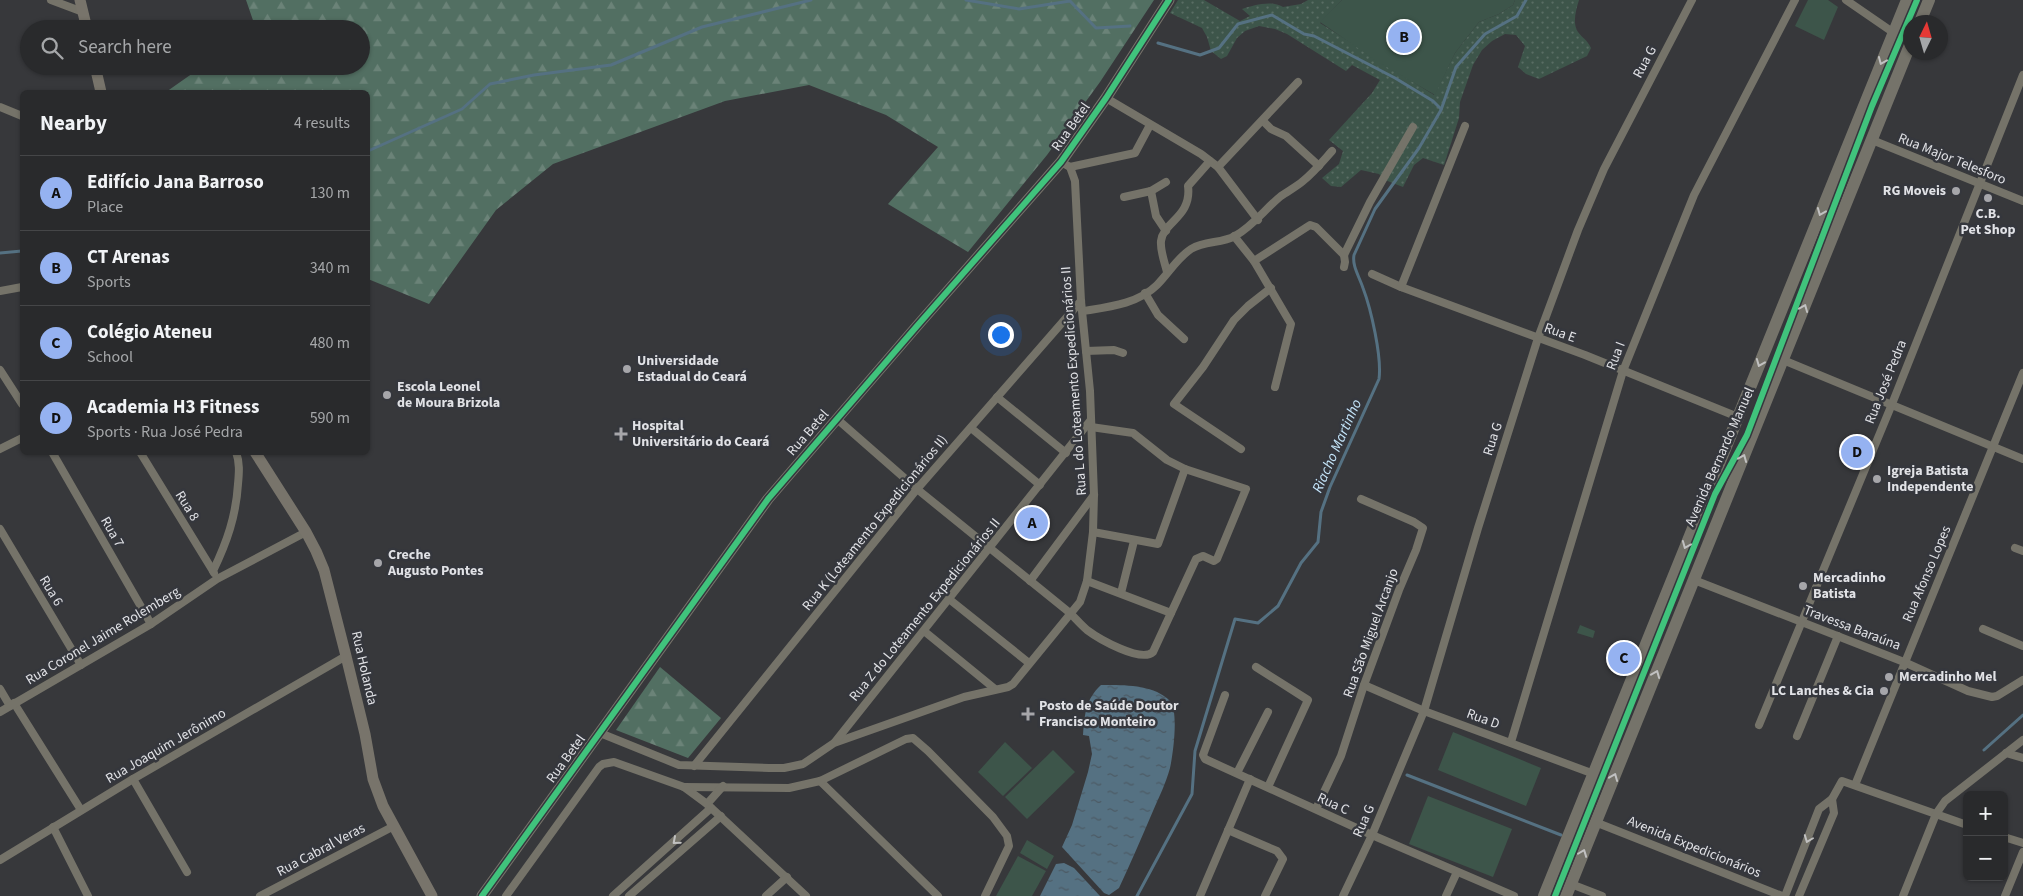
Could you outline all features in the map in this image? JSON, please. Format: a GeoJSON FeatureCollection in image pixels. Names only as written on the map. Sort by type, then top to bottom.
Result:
{"type":"FeatureCollection","features":[{"type":"Feature","properties":{"kind":"main road","name":"Avenida Bernardo Manuel"},"geometry":{"type":"LineString","coordinates":[[1544,896],[1908,0]]}},
{"type":"Feature","properties":{"kind":"main road"},"geometry":{"type":"LineString","coordinates":[[1923,15],[1929,0]]}},
{"type":"Feature","properties":{"kind":"main road","name":"Avenida Bernardo Manuel"},"geometry":{"type":"LineString","coordinates":[[1566,896],[1904,60]]}},
{"type":"Feature","properties":{"kind":"main road"},"geometry":{"type":"LineString","coordinates":[[1716,470],[1735,478]]}},
{"type":"Feature","properties":{"kind":"main road"},"geometry":{"type":"LineString","coordinates":[[1708,491],[1726,498]]}},
{"type":"Feature","properties":{"kind":"street"},"geometry":{"type":"LineString","coordinates":[[51,0],[83,12]]}},
{"type":"Feature","properties":{"kind":"street"},"geometry":{"type":"LineString","coordinates":[[82,0],[85,20]]}},
{"type":"Feature","properties":{"kind":"street","name":"Rua Betel"},"geometry":{"type":"LineString","coordinates":[[482,896],[768,499],[837,419],[1066,164],[1106,98],[1170,0]]}},
{"type":"Feature","properties":{"kind":"street","name":"Rua G"},"geometry":{"type":"LineString","coordinates":[[1343,896],[1372,835],[1424,711],[1478,528],[1538,338],[1578,230],[1604,169],[1692,0]]}},
{"type":"Feature","properties":{"kind":"street","name":"Rua I"},"geometry":{"type":"LineString","coordinates":[[1511,742],[1623,371],[1694,195],[1795,0]]}},
{"type":"Feature","properties":{"kind":"street"},"geometry":{"type":"LineString","coordinates":[[1846,0],[1894,33]]}},
{"type":"Feature","properties":{"kind":"street"},"geometry":{"type":"LineString","coordinates":[[97,75],[101,90]]}},
{"type":"Feature","properties":{"kind":"street","name":"Rua José Pedra"},"geometry":{"type":"LineString","coordinates":[[1760,726],[1801,622],[1892,404],[2023,75]]}},
{"type":"Feature","properties":{"kind":"street"},"geometry":{"type":"LineString","coordinates":[[1218,167],[1298,82]]}},
{"type":"Feature","properties":{"kind":"street"},"geometry":{"type":"LineString","coordinates":[[1106,98],[1218,167],[1258,220]]}},
{"type":"Feature","properties":{"kind":"street"},"geometry":{"type":"LineString","coordinates":[[0,106],[20,115]]}},
{"type":"Feature","properties":{"kind":"street"},"geometry":{"type":"LineString","coordinates":[[1263,120],[1271,129],[1286,136],[1319,166]]}},
{"type":"Feature","properties":{"kind":"street"},"geometry":{"type":"LineString","coordinates":[[1066,164],[1135,153],[1150,125]]}},
{"type":"Feature","properties":{"kind":"street"},"geometry":{"type":"LineString","coordinates":[[1402,287],[1465,126]]}},
{"type":"Feature","properties":{"kind":"street"},"geometry":{"type":"LineString","coordinates":[[1344,254],[1370,202],[1413,127]]}},
{"type":"Feature","properties":{"kind":"street","name":"Rua Major Telesforo"},"geometry":{"type":"LineString","coordinates":[[1872,140],[2023,201]]}},
{"type":"Feature","properties":{"kind":"street"},"geometry":{"type":"LineString","coordinates":[[1083,311],[1119,306],[1145,294],[1157,285],[1186,253],[1202,244],[1219,242],[1234,236],[1258,220],[1280,197],[1319,166],[1332,151]]}},
{"type":"Feature","properties":{"kind":"street"},"geometry":{"type":"LineString","coordinates":[[1168,272],[1161,240],[1166,231],[1179,217],[1187,202],[1190,196],[1188,186],[1191,181],[1210,161]]}},
{"type":"Feature","properties":{"kind":"street","name":"Rua L do Loteamento Expedicionários II"},"geometry":{"type":"LineString","coordinates":[[600,733],[679,765],[791,767],[803,764],[814,758],[834,743],[964,697],[995,689],[1003,689],[1013,684],[1080,602],[1087,580],[1093,532],[1094,494],[1075,181],[1066,164]]}},
{"type":"Feature","properties":{"kind":"street"},"geometry":{"type":"LineString","coordinates":[[1124,197],[1151,191],[1166,182]]}},
{"type":"Feature","properties":{"kind":"street"},"geometry":{"type":"LineString","coordinates":[[1151,191],[1157,219],[1166,231]]}},
{"type":"Feature","properties":{"kind":"street"},"geometry":{"type":"LineString","coordinates":[[1254,261],[1305,226],[1310,225],[1315,226],[1344,254],[1346,262],[1344,268]]}},
{"type":"Feature","properties":{"kind":"street"},"geometry":{"type":"LineString","coordinates":[[1234,236],[1254,261],[1291,324],[1275,387]]}},
{"type":"Feature","properties":{"kind":"street","name":"Rua E"},"geometry":{"type":"LineString","coordinates":[[1372,274],[1738,417]]}},
{"type":"Feature","properties":{"kind":"street"},"geometry":{"type":"LineString","coordinates":[[0,291],[20,288]]}},
{"type":"Feature","properties":{"kind":"street"},"geometry":{"type":"LineString","coordinates":[[1241,449],[1174,404],[1203,366],[1234,320],[1271,288]]}},
{"type":"Feature","properties":{"kind":"street"},"geometry":{"type":"LineString","coordinates":[[1145,294],[1158,316],[1184,339]]}},
{"type":"Feature","properties":{"kind":"street","name":"Rua K (Loteamento Expedicionários II)"},"geometry":{"type":"LineString","coordinates":[[694,766],[917,489],[1081,301]]}},
{"type":"Feature","properties":{"kind":"street"},"geometry":{"type":"LineString","coordinates":[[1086,352],[1114,350],[1123,353]]}},
{"type":"Feature","properties":{"kind":"street"},"geometry":{"type":"LineString","coordinates":[[1783,360],[2023,458]]}},
{"type":"Feature","properties":{"kind":"street"},"geometry":{"type":"LineString","coordinates":[[0,370],[20,401]]}},
{"type":"Feature","properties":{"kind":"street","name":"Rua Afonso Lopes"},"geometry":{"type":"LineString","coordinates":[[1855,785],[2023,373]]}},
{"type":"Feature","properties":{"kind":"street"},"geometry":{"type":"LineString","coordinates":[[997,397],[1066,453]]}},
{"type":"Feature","properties":{"kind":"street"},"geometry":{"type":"LineString","coordinates":[[837,419],[917,489],[1070,613],[1085,628],[1100,639],[1141,656],[1147,656],[1152,652],[1196,558],[1203,556],[1214,561],[1217,559],[1246,489],[1184,469],[1167,460],[1133,433],[1090,424]]}},
{"type":"Feature","properties":{"kind":"street","name":"Rua Z do Loteamento Expedicionários II"},"geometry":{"type":"LineString","coordinates":[[834,743],[1090,424]]}},
{"type":"Feature","properties":{"kind":"street"},"geometry":{"type":"LineString","coordinates":[[971,428],[1040,485]]}},
{"type":"Feature","properties":{"kind":"street"},"geometry":{"type":"LineString","coordinates":[[0,449],[20,439]]}},
{"type":"Feature","properties":{"kind":"street","name":"Rua 7"},"geometry":{"type":"LineString","coordinates":[[54,455],[151,624]]}},
{"type":"Feature","properties":{"kind":"street","name":"Rua 8"},"geometry":{"type":"LineString","coordinates":[[142,455],[213,571]]}},
{"type":"Feature","properties":{"kind":"street"},"geometry":{"type":"LineString","coordinates":[[217,580],[213,571],[225,547],[237,501],[239,472],[236,455]]}},
{"type":"Feature","properties":{"kind":"street","name":"Rua Holanda"},"geometry":{"type":"LineString","coordinates":[[257,455],[306,532],[324,570],[365,734],[373,779],[383,806],[432,896]]}},
{"type":"Feature","properties":{"kind":"street"},"geometry":{"type":"LineString","coordinates":[[1093,532],[1158,544],[1184,469]]}},
{"type":"Feature","properties":{"kind":"street"},"geometry":{"type":"LineString","coordinates":[[1030,581],[1094,494]]}},
{"type":"Feature","properties":{"kind":"street","name":"Rua São Miguel Arcanjo"},"geometry":{"type":"LineString","coordinates":[[1316,810],[1341,756],[1364,685],[1416,550],[1422,528],[1414,522],[1361,499]]}},
{"type":"Feature","properties":{"kind":"street","name":"Rua 6"},"geometry":{"type":"LineString","coordinates":[[0,529],[81,665]]}},
{"type":"Feature","properties":{"kind":"street","name":"Rua Coronel Jaime Rolemberg"},"geometry":{"type":"LineString","coordinates":[[0,712],[151,624],[217,580],[306,532]]}},
{"type":"Feature","properties":{"kind":"street"},"geometry":{"type":"LineString","coordinates":[[1121,593],[1134,541]]}},
{"type":"Feature","properties":{"kind":"street"},"geometry":{"type":"LineString","coordinates":[[1087,580],[1171,613]]}},
{"type":"Feature","properties":{"kind":"street","name":"Travessa Baraúna"},"geometry":{"type":"LineString","coordinates":[[1694,580],[1904,662],[1968,691],[1992,697],[2002,694],[2023,680]]}},
{"type":"Feature","properties":{"kind":"street"},"geometry":{"type":"LineString","coordinates":[[949,599],[1029,663]]}},
{"type":"Feature","properties":{"kind":"street"},"geometry":{"type":"LineString","coordinates":[[1983,629],[2023,646]]}},
{"type":"Feature","properties":{"kind":"street"},"geometry":{"type":"LineString","coordinates":[[924,631],[995,689]]}},
{"type":"Feature","properties":{"kind":"street"},"geometry":{"type":"LineString","coordinates":[[1797,736],[1838,636]]}},
{"type":"Feature","properties":{"kind":"street","name":"Rua Joaquim Jerônimo"},"geometry":{"type":"LineString","coordinates":[[0,860],[133,779],[346,656]]}},
{"type":"Feature","properties":{"kind":"street"},"geometry":{"type":"LineString","coordinates":[[1256,667],[1308,700],[1268,787]]}},
{"type":"Feature","properties":{"kind":"street","name":"Rua D"},"geometry":{"type":"LineString","coordinates":[[1364,685],[1424,711],[1594,774]]}},
{"type":"Feature","properties":{"kind":"street"},"geometry":{"type":"LineString","coordinates":[[0,688],[81,810]]}},
{"type":"Feature","properties":{"kind":"street","name":"Rua C"},"geometry":{"type":"LineString","coordinates":[[1225,696],[1203,756],[1205,759],[1372,835],[1514,896]]}},
{"type":"Feature","properties":{"kind":"street"},"geometry":{"type":"LineString","coordinates":[[1237,773],[1268,712]]}},
{"type":"Feature","properties":{"kind":"street"},"geometry":{"type":"LineString","coordinates":[[684,787],[789,788],[820,781],[906,739],[913,738],[993,817],[1007,836],[1009,846],[985,896]]}},
{"type":"Feature","properties":{"kind":"street"},"geometry":{"type":"LineString","coordinates":[[1903,896],[1936,814],[1952,795],[2023,740]]}},
{"type":"Feature","properties":{"kind":"street"},"geometry":{"type":"LineString","coordinates":[[2006,752],[2023,758]]}},
{"type":"Feature","properties":{"kind":"street"},"geometry":{"type":"LineString","coordinates":[[506,896],[599,767],[603,764],[614,762],[684,787],[709,806],[806,896]]}},
{"type":"Feature","properties":{"kind":"street"},"geometry":{"type":"LineString","coordinates":[[133,779],[187,872]]}},
{"type":"Feature","properties":{"kind":"street"},"geometry":{"type":"LineString","coordinates":[[1200,896],[1250,779]]}},
{"type":"Feature","properties":{"kind":"street"},"geometry":{"type":"LineString","coordinates":[[820,781],[938,896]]}},
{"type":"Feature","properties":{"kind":"street"},"geometry":{"type":"LineString","coordinates":[[1784,896],[1819,809],[1832,799],[1842,781],[1963,824]]}},
{"type":"Feature","properties":{"kind":"street"},"geometry":{"type":"LineString","coordinates":[[613,896],[709,806],[723,786]]}},
{"type":"Feature","properties":{"kind":"street"},"geometry":{"type":"LineString","coordinates":[[1798,896],[1834,813],[1832,799]]}},
{"type":"Feature","properties":{"kind":"street"},"geometry":{"type":"LineString","coordinates":[[629,896],[720,816]]}},
{"type":"Feature","properties":{"kind":"street","name":"Avenida Expedicionários"},"geometry":{"type":"LineString","coordinates":[[1596,822],[1784,896]]}},
{"type":"Feature","properties":{"kind":"street","name":"Rua Cabral Veras"},"geometry":{"type":"LineString","coordinates":[[260,896],[394,826]]}},
{"type":"Feature","properties":{"kind":"street"},"geometry":{"type":"LineString","coordinates":[[53,827],[88,896]]}},
{"type":"Feature","properties":{"kind":"street"},"geometry":{"type":"LineString","coordinates":[[1228,830],[1277,851],[1283,859],[1265,896]]}},
{"type":"Feature","properties":{"kind":"street"},"geometry":{"type":"LineString","coordinates":[[2008,838],[2023,843]]}},
{"type":"Feature","properties":{"kind":"street"},"geometry":{"type":"LineString","coordinates":[[2005,896],[2023,852]]}},
{"type":"Feature","properties":{"kind":"street"},"geometry":{"type":"LineString","coordinates":[[1446,896],[1457,872]]}},
{"type":"Feature","properties":{"kind":"street"},"geometry":{"type":"LineString","coordinates":[[766,896],[787,877]]}},
{"type":"Feature","properties":{"kind":"street"},"geometry":{"type":"LineString","coordinates":[[1571,884],[1602,896]]}},
{"type":"Feature","properties":{"kind":"green space"},"geometry":{"type":"Polygon","coordinates":[[[246,0],[1154,0],[1100,82],[1047,155],[968,252],[888,204],[938,147],[886,115],[809,85],[725,101],[553,164],[496,210],[429,304],[370,280],[370,90],[169,90],[190,75],[370,75],[370,20],[253,20],[246,0]]]}},
{"type":"Feature","properties":{"kind":"green space"},"geometry":{"type":"Polygon","coordinates":[[[1178,0],[1204,0],[1240,21],[1250,16],[1242,9],[1257,5],[1274,4],[1283,7],[1301,4],[1308,0],[1342,0],[1320,23],[1434,95],[1455,53],[1479,22],[1499,14],[1513,5],[1515,0],[1579,0],[1575,25],[1578,32],[1591,48],[1587,56],[1539,79],[1526,74],[1518,67],[1525,46],[1516,35],[1505,34],[1492,41],[1482,50],[1473,65],[1460,102],[1459,118],[1444,165],[1423,158],[1414,165],[1403,187],[1385,180],[1379,174],[1361,170],[1341,187],[1331,186],[1322,178],[1339,164],[1343,151],[1329,140],[1372,93],[1380,80],[1352,65],[1346,71],[1287,34],[1275,29],[1259,26],[1245,31],[1237,38],[1227,56],[1221,59],[1211,51],[1202,28],[1170,13],[1178,0]]]}},
{"type":"Feature","properties":{"kind":"green space"},"geometry":{"type":"Polygon","coordinates":[[[1342,0],[1515,0],[1513,5],[1499,14],[1479,22],[1455,53],[1435,95],[1378,62],[1320,22],[1342,0]]]}},
{"type":"Feature","properties":{"kind":"green space"},"geometry":{"type":"Polygon","coordinates":[[[1808,0],[1828,0],[1838,7],[1824,40],[1795,26],[1808,0]]]}},
{"type":"Feature","properties":{"kind":"green space"},"geometry":{"type":"Polygon","coordinates":[[[1580,625],[1595,631],[1593,638],[1577,633],[1580,625]]]}},
{"type":"Feature","properties":{"kind":"green space"},"geometry":{"type":"Polygon","coordinates":[[[660,667],[721,718],[688,758],[616,730],[660,667]]]}},
{"type":"Feature","properties":{"kind":"green space"},"geometry":{"type":"Polygon","coordinates":[[[1453,732],[1541,768],[1526,806],[1438,770],[1453,732]]]}},
{"type":"Feature","properties":{"kind":"green space"},"geometry":{"type":"Polygon","coordinates":[[[1005,742],[1032,768],[1003,796],[978,772],[1005,742]]]}},
{"type":"Feature","properties":{"kind":"green space"},"geometry":{"type":"Polygon","coordinates":[[[1053,750],[1075,772],[1027,819],[1005,797],[1053,750]]]}},
{"type":"Feature","properties":{"kind":"green space"},"geometry":{"type":"Polygon","coordinates":[[[1428,796],[1512,829],[1493,877],[1409,844],[1428,796]]]}},
{"type":"Feature","properties":{"kind":"green space"},"geometry":{"type":"Polygon","coordinates":[[[1027,840],[1054,856],[1047,869],[1020,853],[1027,840]]]}},
{"type":"Feature","properties":{"kind":"green space"},"geometry":{"type":"Polygon","coordinates":[[[1018,856],[1046,871],[1032,896],[996,896],[1018,856]]]}},
{"type":"Feature","properties":{"kind":"water"},"geometry":{"type":"Polygon","coordinates":[[[1101,685],[1147,688],[1163,695],[1173,706],[1175,723],[1171,762],[1164,785],[1119,888],[1109,895],[1104,893],[1062,847],[1072,825],[1092,754],[1089,736],[1083,735],[1084,720],[1089,702],[1101,685]]]}},
{"type":"Feature","properties":{"kind":"water"},"geometry":{"type":"Polygon","coordinates":[[[1064,863],[1074,868],[1100,896],[1040,896],[1056,864],[1064,863]]]}},
{"type":"Feature","properties":{"kind":"waterway"},"geometry":{"type":"LineString","coordinates":[[370,150],[462,109],[490,84],[534,75],[611,65],[702,27],[811,0]]}},
{"type":"Feature","properties":{"kind":"waterway"},"geometry":{"type":"LineString","coordinates":[[966,0],[1019,9],[1070,1],[1096,28],[1130,26]]}},
{"type":"Feature","properties":{"kind":"waterway","name":"Riacho Martinho"},"geometry":{"type":"LineString","coordinates":[[1137,896],[1192,794],[1195,751],[1235,619],[1258,623],[1278,606],[1301,563],[1318,542],[1321,512],[1330,487],[1379,379],[1379,358],[1375,333],[1366,297],[1355,267],[1354,255],[1375,209],[1419,148],[1441,110],[1456,67],[1485,34],[1517,16],[1526,0]]}},
{"type":"Feature","properties":{"kind":"waterway"},"geometry":{"type":"LineString","coordinates":[[1158,43],[1200,55],[1219,48],[1238,24],[1272,15],[1304,34],[1314,36],[1395,78],[1433,101],[1441,109]]}},
{"type":"Feature","properties":{"kind":"waterway"},"geometry":{"type":"LineString","coordinates":[[0,253],[20,251]]}},
{"type":"Feature","properties":{"kind":"waterway"},"geometry":{"type":"LineString","coordinates":[[1984,750],[2023,715]]}},
{"type":"Feature","properties":{"kind":"waterway"},"geometry":{"type":"LineString","coordinates":[[1407,775],[1561,835]]}},
{"type":"Feature","properties":{"kind":"cycle path"},"geometry":{"type":"LineString","coordinates":[[482,896],[768,499],[1061,162],[1106,98],[1169,0]]}},
{"type":"Feature","properties":{"kind":"cycle path"},"geometry":{"type":"LineString","coordinates":[[1555,896],[1715,494],[1747,435],[1872,106],[1917,0]]}},
{"type":"Feature","properties":{"kind":"place","name":"CT Arenas"},"geometry":{"type":"Point","coordinates":[1404,37]}},
{"type":"Feature","properties":{"kind":"place","name":"RG Moveis"},"geometry":{"type":"Point","coordinates":[1956,191]}},
{"type":"Feature","properties":{"kind":"place","name":"C.B. Pet Shop"},"geometry":{"type":"Point","coordinates":[1988,198]}},
{"type":"Feature","properties":{"kind":"place","name":"Universidade Estadual do Ceará"},"geometry":{"type":"Point","coordinates":[627,369]}},
{"type":"Feature","properties":{"kind":"place","name":"Escola Leonel de Moura Brizola"},"geometry":{"type":"Point","coordinates":[387,395]}},
{"type":"Feature","properties":{"kind":"place","name":"Hospital Universitário do Ceará"},"geometry":{"type":"Point","coordinates":[621,434]}},
{"type":"Feature","properties":{"kind":"place","name":"Academia H3 Fitness"},"geometry":{"type":"Point","coordinates":[1857,452]}},
{"type":"Feature","properties":{"kind":"place","name":"Igreja Batista Independente"},"geometry":{"type":"Point","coordinates":[1877,479]}},
{"type":"Feature","properties":{"kind":"place","name":"Edifício Jana Barroso"},"geometry":{"type":"Point","coordinates":[1032,523]}},
{"type":"Feature","properties":{"kind":"place","name":"Creche Augusto Pontes"},"geometry":{"type":"Point","coordinates":[378,563]}},
{"type":"Feature","properties":{"kind":"place","name":"Mercadinho Batista"},"geometry":{"type":"Point","coordinates":[1803,586]}},
{"type":"Feature","properties":{"kind":"place","name":"Colégio Ateneu"},"geometry":{"type":"Point","coordinates":[1624,658]}},
{"type":"Feature","properties":{"kind":"place","name":"Mercadinho Mel"},"geometry":{"type":"Point","coordinates":[1889,677]}},
{"type":"Feature","properties":{"kind":"place","name":"LC Lanches & Cia"},"geometry":{"type":"Point","coordinates":[1884,691]}},
{"type":"Feature","properties":{"kind":"place","name":"Posto de Saúde Doutor Francisco Monteiro"},"geometry":{"type":"Point","coordinates":[1028,714]}}]}
